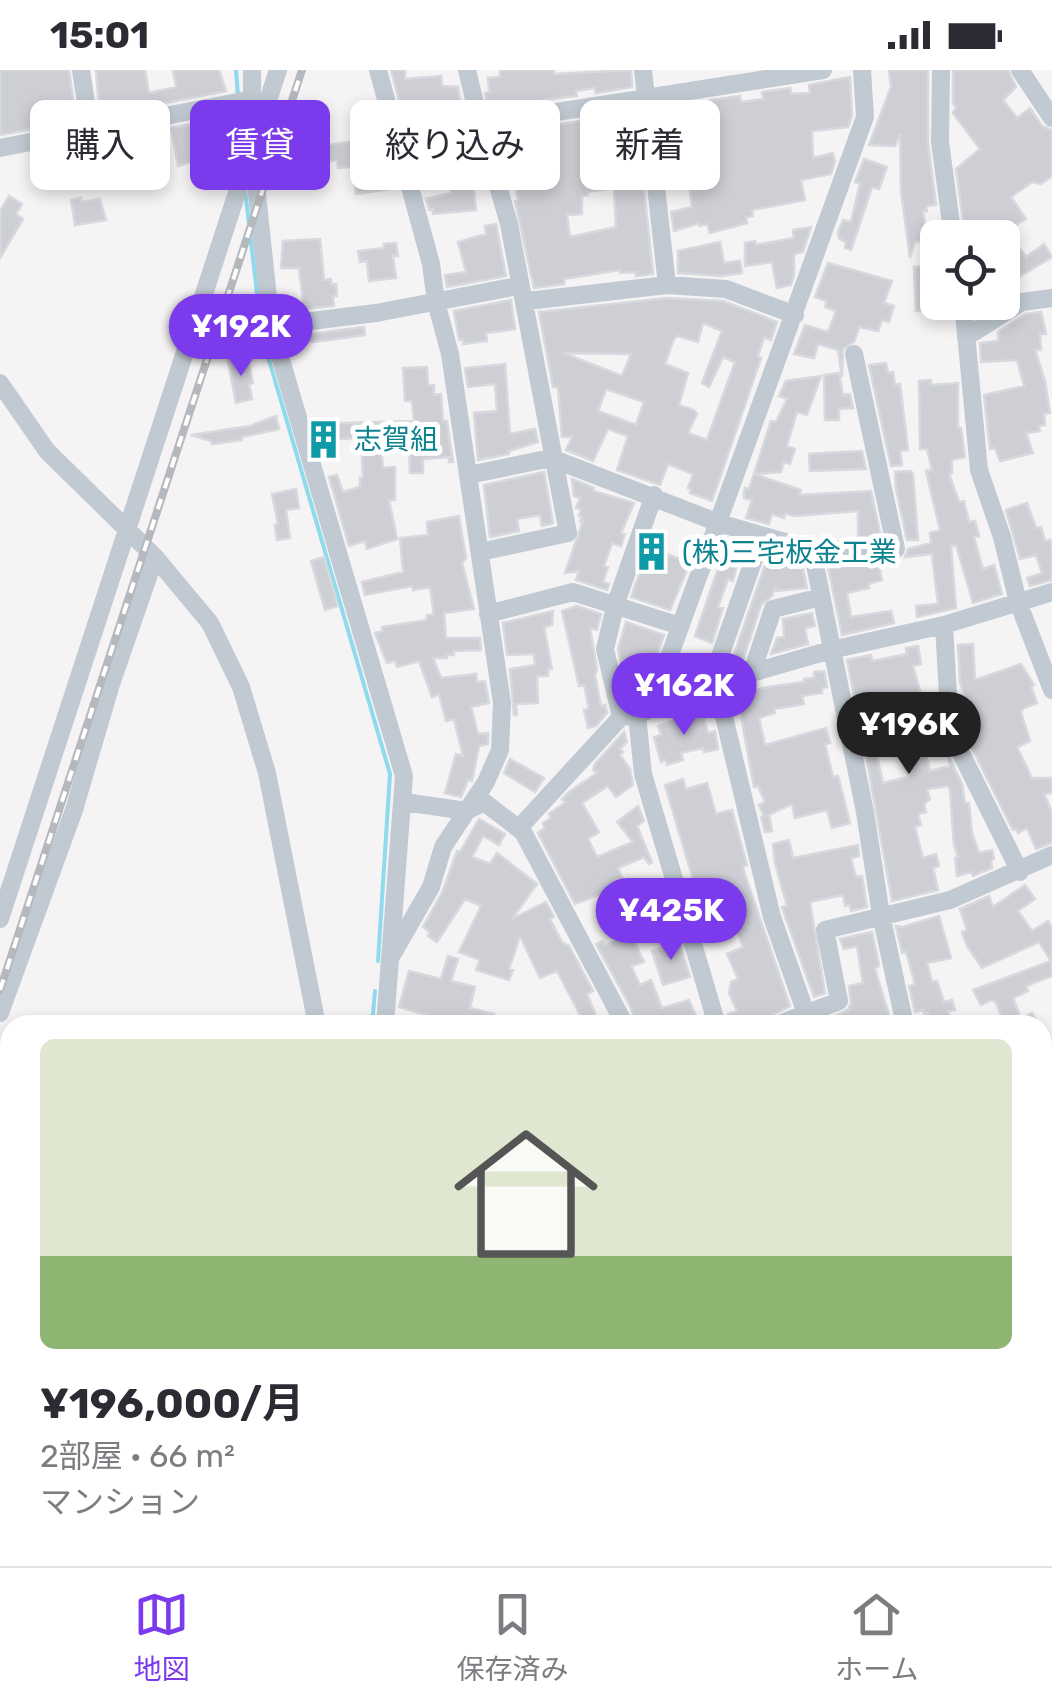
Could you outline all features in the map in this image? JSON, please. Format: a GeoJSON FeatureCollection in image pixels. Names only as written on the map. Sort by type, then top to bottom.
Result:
{"type":"FeatureCollection","features":[{"type":"Feature","properties":{"kind":"street"},"geometry":{"type":"LineString","coordinates":[[80,70],[85,100]]}},
{"type":"Feature","properties":{"kind":"street"},"geometry":{"type":"LineString","coordinates":[[170,115],[253,99],[252,70]]}},
{"type":"Feature","properties":{"kind":"street"},"geometry":{"type":"LineString","coordinates":[[268,100],[278,70]]}},
{"type":"Feature","properties":{"kind":"street"},"geometry":{"type":"LineString","coordinates":[[378,70],[431,264],[450,354],[502,702],[500,750],[486,782],[443,848],[431,887],[392,956]]}},
{"type":"Feature","properties":{"kind":"street"},"geometry":{"type":"LineString","coordinates":[[467,70],[474,100]]}},
{"type":"Feature","properties":{"kind":"street"},"geometry":{"type":"LineString","coordinates":[[643,70],[646,100],[823,70]]}},
{"type":"Feature","properties":{"kind":"street"},"geometry":{"type":"LineString","coordinates":[[519,828],[636,713],[680,626],[865,117],[862,70]]}},
{"type":"Feature","properties":{"kind":"street"},"geometry":{"type":"LineString","coordinates":[[941,70],[940,142],[951,220]]}},
{"type":"Feature","properties":{"kind":"street"},"geometry":{"type":"LineString","coordinates":[[1020,70],[1052,118]]}},
{"type":"Feature","properties":{"kind":"street"},"geometry":{"type":"LineString","coordinates":[[0,148],[30,142]]}},
{"type":"Feature","properties":{"kind":"street"},"geometry":{"type":"LineString","coordinates":[[0,919],[238,190]]}},
{"type":"Feature","properties":{"kind":"street"},"geometry":{"type":"LineString","coordinates":[[257,190],[271,326],[398,745],[404,776],[386,1015]]}},
{"type":"Feature","properties":{"kind":"street"},"geometry":{"type":"LineString","coordinates":[[480,552],[568,534],[499,190]]}},
{"type":"Feature","properties":{"kind":"street"},"geometry":{"type":"LineString","coordinates":[[656,190],[666,284]]}},
{"type":"Feature","properties":{"kind":"street"},"geometry":{"type":"LineString","coordinates":[[518,286],[528,301],[666,284],[726,289],[795,315]]}},
{"type":"Feature","properties":{"kind":"street"},"geometry":{"type":"LineString","coordinates":[[271,326],[518,286]]}},
{"type":"Feature","properties":{"kind":"street"},"geometry":{"type":"LineString","coordinates":[[966,337],[1022,302],[1052,298]]}},
{"type":"Feature","properties":{"kind":"street"},"geometry":{"type":"LineString","coordinates":[[965,320],[979,470],[1002,537],[1018,602],[1052,690]]}},
{"type":"Feature","properties":{"kind":"street"},"geometry":{"type":"LineString","coordinates":[[469,475],[551,458],[719,522],[812,550],[896,549],[854,354]]}},
{"type":"Feature","properties":{"kind":"street"},"geometry":{"type":"LineString","coordinates":[[0,383],[47,451],[155,557],[210,622],[241,687],[267,773],[315,1015]]}},
{"type":"Feature","properties":{"kind":"street"},"geometry":{"type":"LineString","coordinates":[[654,495],[616,604],[605,649],[636,713],[643,774],[714,1015]]}},
{"type":"Feature","properties":{"kind":"street"},"geometry":{"type":"LineString","coordinates":[[710,685],[762,536]]}},
{"type":"Feature","properties":{"kind":"street"},"geometry":{"type":"LineString","coordinates":[[812,550],[903,1015]]}},
{"type":"Feature","properties":{"kind":"street"},"geometry":{"type":"LineString","coordinates":[[0,1013],[74,810],[111,684],[155,557]]}},
{"type":"Feature","properties":{"kind":"street"},"geometry":{"type":"LineString","coordinates":[[488,614],[573,592],[680,626]]}},
{"type":"Feature","properties":{"kind":"street"},"geometry":{"type":"LineString","coordinates":[[636,713],[710,685],[832,650],[944,625],[1052,592]]}},
{"type":"Feature","properties":{"kind":"street"},"geometry":{"type":"LineString","coordinates":[[750,675],[773,609],[821,597]]}},
{"type":"Feature","properties":{"kind":"street"},"geometry":{"type":"LineString","coordinates":[[944,625],[950,731],[1020,872]]}},
{"type":"Feature","properties":{"kind":"street"},"geometry":{"type":"LineString","coordinates":[[710,685],[720,700],[772,917],[807,1015]]}},
{"type":"Feature","properties":{"kind":"street"},"geometry":{"type":"LineString","coordinates":[[404,802],[467,810],[484,802],[519,828],[620,1015]]}},
{"type":"Feature","properties":{"kind":"street"},"geometry":{"type":"LineString","coordinates":[[815,1015],[839,1001],[825,930],[950,900],[1052,855]]}},
{"type":"Feature","properties":{"kind":"building"},"geometry":{"type":"Polygon","coordinates":[[[0,70],[69,70],[73,100],[30,100],[30,129],[0,135],[0,70]]]}},
{"type":"Feature","properties":{"kind":"building"},"geometry":{"type":"Polygon","coordinates":[[[96,70],[145,70],[149,93],[176,87],[173,70],[219,70],[226,91],[170,102],[99,100],[96,70]]]}},
{"type":"Feature","properties":{"kind":"building"},"geometry":{"type":"Polygon","coordinates":[[[391,70],[405,70],[405,79],[441,76],[442,86],[458,87],[460,100],[399,100],[391,70]]]}},
{"type":"Feature","properties":{"kind":"building"},"geometry":{"type":"Polygon","coordinates":[[[500,70],[554,70],[554,74],[631,70],[632,87],[596,93],[595,88],[576,91],[577,96],[541,100],[487,100],[488,78],[500,77],[500,70]]]}},
{"type":"Feature","properties":{"kind":"building"},"geometry":{"type":"Polygon","coordinates":[[[889,70],[928,70],[928,143],[936,205],[926,206],[927,211],[923,211],[920,242],[915,242],[910,258],[901,191],[900,134],[895,146],[869,145],[891,87],[889,70]]]}},
{"type":"Feature","properties":{"kind":"building"},"geometry":{"type":"Polygon","coordinates":[[[953,70],[1008,70],[1016,87],[1003,100],[1017,118],[1030,108],[1042,126],[1052,130],[1052,176],[1041,184],[1032,182],[1011,197],[1026,219],[1020,223],[963,220],[956,169],[980,149],[953,113],[953,70]]]}},
{"type":"Feature","properties":{"kind":"building"},"geometry":{"type":"Polygon","coordinates":[[[850,77],[852,115],[848,127],[812,131],[813,158],[833,153],[831,174],[801,180],[805,200],[752,210],[753,216],[746,217],[747,223],[710,233],[707,224],[699,223],[674,231],[671,212],[692,207],[690,190],[720,190],[720,100],[710,100],[740,96],[741,102],[763,99],[762,92],[790,88],[791,94],[810,93],[809,85],[850,77]]]}},
{"type":"Feature","properties":{"kind":"building"},"geometry":{"type":"Polygon","coordinates":[[[580,121],[580,190],[600,190],[582,196],[582,214],[567,215],[570,237],[616,227],[614,190],[644,190],[653,274],[636,276],[636,272],[620,270],[534,288],[515,201],[516,190],[560,190],[560,124],[580,121]]]}},
{"type":"Feature","properties":{"kind":"building"},"geometry":{"type":"Polygon","coordinates":[[[190,124],[190,162],[178,166],[171,128],[190,124]]]}},
{"type":"Feature","properties":{"kind":"building"},"geometry":{"type":"Polygon","coordinates":[[[350,142],[350,167],[338,168],[337,160],[330,161],[330,145],[350,142]]]}},
{"type":"Feature","properties":{"kind":"building"},"geometry":{"type":"Polygon","coordinates":[[[864,159],[887,167],[879,189],[872,187],[851,250],[845,248],[846,242],[839,239],[838,232],[843,220],[851,222],[860,183],[855,182],[864,159]]]}},
{"type":"Feature","properties":{"kind":"building"},"geometry":{"type":"Polygon","coordinates":[[[450,190],[474,190],[476,210],[433,214],[433,209],[429,210],[426,199],[451,193],[450,190]]]}},
{"type":"Feature","properties":{"kind":"building"},"geometry":{"type":"Polygon","coordinates":[[[9,196],[22,204],[16,214],[23,219],[0,258],[0,211],[9,196]]]}},
{"type":"Feature","properties":{"kind":"building"},"geometry":{"type":"Polygon","coordinates":[[[81,198],[81,202],[100,199],[106,220],[75,225],[71,200],[81,198]]]}},
{"type":"Feature","properties":{"kind":"building"},"geometry":{"type":"Polygon","coordinates":[[[496,224],[506,276],[447,287],[445,275],[466,272],[458,242],[486,234],[485,226],[496,224]]]}},
{"type":"Feature","properties":{"kind":"building"},"geometry":{"type":"Polygon","coordinates":[[[811,227],[803,252],[794,254],[791,285],[777,288],[772,262],[745,266],[745,243],[755,241],[756,245],[794,238],[793,230],[811,227]]]}},
{"type":"Feature","properties":{"kind":"building"},"geometry":{"type":"Polygon","coordinates":[[[320,239],[324,280],[331,279],[332,285],[336,284],[337,296],[333,296],[334,306],[304,309],[299,268],[281,268],[283,241],[320,239]]]}},
{"type":"Feature","properties":{"kind":"building"},"geometry":{"type":"Polygon","coordinates":[[[720,242],[724,263],[740,261],[742,273],[678,273],[678,251],[720,242]]]}},
{"type":"Feature","properties":{"kind":"building"},"geometry":{"type":"Polygon","coordinates":[[[396,243],[396,278],[369,281],[367,261],[360,262],[358,251],[396,243]]]}},
{"type":"Feature","properties":{"kind":"building"},"geometry":{"type":"Polygon","coordinates":[[[1044,244],[1052,257],[1020,276],[1020,251],[1026,257],[1044,244]]]}},
{"type":"Feature","properties":{"kind":"building"},"geometry":{"type":"Polygon","coordinates":[[[828,263],[892,281],[884,303],[894,306],[889,322],[882,320],[878,331],[859,327],[854,342],[843,349],[842,377],[838,350],[818,344],[814,358],[794,354],[805,325],[828,332],[836,311],[825,307],[827,301],[815,297],[828,263]]]}},
{"type":"Feature","properties":{"kind":"building"},"geometry":{"type":"Polygon","coordinates":[[[920,266],[920,311],[916,311],[914,267],[920,266]]]}},
{"type":"Feature","properties":{"kind":"building"},"geometry":{"type":"Polygon","coordinates":[[[667,298],[723,301],[777,322],[771,340],[764,337],[758,356],[761,358],[712,501],[690,493],[693,474],[668,464],[660,485],[617,470],[628,436],[608,429],[593,461],[566,450],[572,437],[562,437],[558,387],[553,387],[539,312],[667,298]],[[703,323],[698,342],[678,336],[665,364],[688,373],[679,405],[697,414],[688,433],[707,440],[735,362],[723,357],[709,387],[702,383],[722,331],[703,323]],[[563,353],[622,376],[631,354],[563,353]],[[606,389],[598,411],[636,425],[644,402],[606,389]]]}},
{"type":"Feature","properties":{"kind":"building"},"geometry":{"type":"Polygon","coordinates":[[[511,300],[515,329],[486,333],[487,341],[463,344],[463,339],[459,340],[454,311],[511,300]]]}},
{"type":"Feature","properties":{"kind":"building"},"geometry":{"type":"Polygon","coordinates":[[[1041,312],[1046,334],[1040,334],[1041,350],[1035,350],[1050,413],[1044,414],[1045,425],[1039,426],[1040,431],[1026,433],[1033,453],[1000,461],[995,448],[990,449],[984,395],[1024,386],[1017,360],[981,362],[980,343],[998,341],[998,332],[1026,314],[1041,312]]]}},
{"type":"Feature","properties":{"kind":"building"},"geometry":{"type":"Polygon","coordinates":[[[364,327],[365,335],[322,341],[289,344],[287,337],[364,327]]]}},
{"type":"Feature","properties":{"kind":"building"},"geometry":{"type":"Polygon","coordinates":[[[247,356],[252,399],[236,403],[228,360],[247,356]]]}},
{"type":"Feature","properties":{"kind":"building"},"geometry":{"type":"Polygon","coordinates":[[[886,363],[888,373],[893,372],[895,385],[900,384],[908,450],[900,451],[902,465],[891,466],[869,365],[886,363]]]}},
{"type":"Feature","properties":{"kind":"building"},"geometry":{"type":"Polygon","coordinates":[[[505,364],[510,434],[535,429],[538,442],[509,454],[478,460],[474,413],[497,411],[495,384],[468,387],[465,368],[505,364]]]}},
{"type":"Feature","properties":{"kind":"building"},"geometry":{"type":"Polygon","coordinates":[[[427,367],[428,385],[434,385],[434,395],[441,394],[453,462],[449,462],[449,457],[423,459],[423,473],[410,473],[409,443],[381,445],[383,468],[395,467],[395,500],[389,500],[397,539],[367,549],[365,541],[349,546],[329,477],[337,475],[343,492],[360,487],[361,438],[318,440],[313,424],[414,421],[412,401],[405,401],[403,368],[427,367]]]}},
{"type":"Feature","properties":{"kind":"building"},"geometry":{"type":"Polygon","coordinates":[[[839,373],[843,395],[850,394],[853,408],[839,409],[839,420],[825,420],[824,375],[839,373]]]}},
{"type":"Feature","properties":{"kind":"building"},"geometry":{"type":"Polygon","coordinates":[[[821,376],[807,415],[797,412],[787,446],[795,449],[790,464],[784,462],[781,472],[754,474],[771,421],[776,422],[787,399],[779,396],[786,381],[821,376]]]}},
{"type":"Feature","properties":{"kind":"building"},"geometry":{"type":"Polygon","coordinates":[[[931,380],[931,385],[958,383],[958,428],[965,457],[952,460],[949,474],[959,502],[964,501],[969,522],[975,521],[979,536],[974,537],[983,569],[994,565],[1002,594],[973,603],[956,545],[951,546],[956,608],[917,617],[916,606],[938,604],[932,554],[905,557],[908,549],[931,543],[930,533],[940,530],[926,471],[932,470],[927,449],[920,449],[919,381],[931,380]]]}},
{"type":"Feature","properties":{"kind":"building"},"geometry":{"type":"Polygon","coordinates":[[[276,416],[279,429],[242,440],[212,444],[191,435],[250,426],[276,416]]]}},
{"type":"Feature","properties":{"kind":"building"},"geometry":{"type":"Polygon","coordinates":[[[862,451],[866,469],[810,471],[809,454],[862,451]]]}},
{"type":"Feature","properties":{"kind":"building"},"geometry":{"type":"Polygon","coordinates":[[[911,471],[918,540],[907,540],[896,489],[895,472],[911,471]]]}},
{"type":"Feature","properties":{"kind":"building"},"geometry":{"type":"Polygon","coordinates":[[[544,472],[553,523],[542,526],[540,515],[517,519],[519,531],[490,537],[484,485],[544,472]]]}},
{"type":"Feature","properties":{"kind":"building"},"geometry":{"type":"Polygon","coordinates":[[[754,474],[801,490],[799,495],[871,491],[881,537],[858,537],[858,511],[794,516],[785,513],[784,518],[772,514],[769,524],[746,518],[752,500],[744,498],[745,488],[749,489],[754,474]]]}},
{"type":"Feature","properties":{"kind":"building"},"geometry":{"type":"Polygon","coordinates":[[[572,479],[594,488],[593,491],[634,503],[621,533],[625,534],[621,546],[612,543],[604,566],[608,567],[603,582],[609,584],[607,590],[576,580],[579,571],[565,573],[583,521],[579,516],[581,509],[576,508],[580,498],[574,496],[572,479]]]}},
{"type":"Feature","properties":{"kind":"building"},"geometry":{"type":"Polygon","coordinates":[[[296,489],[299,508],[286,510],[290,538],[277,540],[272,494],[296,489]]]}},
{"type":"Feature","properties":{"kind":"building"},"geometry":{"type":"Polygon","coordinates":[[[1027,503],[1036,528],[1041,527],[1045,541],[1050,540],[1052,547],[1052,580],[1030,586],[1027,578],[1042,573],[1036,555],[1020,559],[1006,510],[1027,503]]]}},
{"type":"Feature","properties":{"kind":"building"},"geometry":{"type":"Polygon","coordinates":[[[459,516],[466,558],[462,563],[474,609],[444,613],[446,638],[480,638],[481,650],[454,651],[447,658],[433,658],[441,678],[476,674],[477,682],[485,681],[489,703],[471,707],[478,734],[488,733],[488,744],[479,746],[472,781],[468,780],[461,797],[445,793],[456,754],[463,756],[454,719],[446,721],[439,694],[432,697],[419,661],[397,667],[395,661],[387,663],[375,633],[382,631],[382,627],[427,620],[427,615],[434,615],[430,587],[413,590],[412,586],[365,595],[362,582],[403,572],[400,538],[428,535],[427,522],[459,516]]]}},
{"type":"Feature","properties":{"kind":"building"},"geometry":{"type":"Polygon","coordinates":[[[728,539],[746,544],[741,549],[733,581],[728,579],[718,607],[723,608],[712,643],[695,636],[728,539]]]}},
{"type":"Feature","properties":{"kind":"building"},"geometry":{"type":"Polygon","coordinates":[[[649,547],[690,563],[670,610],[631,597],[649,547]]]}},
{"type":"Feature","properties":{"kind":"building"},"geometry":{"type":"Polygon","coordinates":[[[770,551],[801,560],[807,588],[776,591],[775,586],[772,596],[761,605],[742,663],[730,666],[770,551]]]}},
{"type":"Feature","properties":{"kind":"building"},"geometry":{"type":"Polygon","coordinates":[[[324,557],[338,606],[325,610],[311,561],[324,557]]]}},
{"type":"Feature","properties":{"kind":"building"},"geometry":{"type":"Polygon","coordinates":[[[827,562],[878,563],[882,580],[847,593],[851,617],[891,611],[894,623],[842,635],[827,562]]]}},
{"type":"Feature","properties":{"kind":"building"},"geometry":{"type":"Polygon","coordinates":[[[577,606],[601,614],[597,630],[590,628],[601,706],[605,705],[607,713],[596,726],[588,728],[584,685],[579,686],[562,611],[577,606]]]}},
{"type":"Feature","properties":{"kind":"building"},"geometry":{"type":"Polygon","coordinates":[[[553,611],[552,625],[544,627],[552,669],[548,669],[548,676],[537,676],[538,703],[516,704],[514,715],[510,669],[535,665],[534,654],[507,655],[503,623],[553,611]]]}},
{"type":"Feature","properties":{"kind":"building"},"geometry":{"type":"Polygon","coordinates":[[[812,613],[815,626],[805,628],[808,644],[771,654],[777,638],[784,637],[783,619],[812,613]]]}},
{"type":"Feature","properties":{"kind":"building"},"geometry":{"type":"Polygon","coordinates":[[[626,622],[664,635],[645,687],[625,681],[618,649],[626,622]]]}},
{"type":"Feature","properties":{"kind":"building"},"geometry":{"type":"Polygon","coordinates":[[[973,644],[975,680],[1021,664],[1034,685],[1031,686],[1037,703],[1021,712],[1030,741],[1017,747],[1032,778],[1052,778],[1052,793],[1044,794],[1052,812],[1052,843],[1036,849],[1027,828],[1018,833],[1013,830],[962,728],[962,723],[969,721],[962,705],[965,696],[960,683],[958,645],[973,644]]]}},
{"type":"Feature","properties":{"kind":"building"},"geometry":{"type":"Polygon","coordinates":[[[918,646],[921,664],[913,666],[926,712],[931,743],[924,745],[930,771],[950,766],[948,755],[962,784],[965,803],[969,803],[979,853],[992,850],[994,859],[992,868],[973,876],[971,872],[957,876],[950,790],[948,786],[927,789],[930,799],[924,804],[926,812],[918,814],[921,825],[915,827],[923,858],[936,854],[939,866],[933,868],[938,890],[892,901],[862,733],[897,724],[890,699],[856,705],[847,660],[871,655],[872,661],[907,654],[906,648],[918,646]],[[897,743],[875,748],[883,783],[908,777],[897,743]]]}},
{"type":"Feature","properties":{"kind":"building"},"geometry":{"type":"Polygon","coordinates":[[[824,671],[827,687],[822,688],[822,693],[802,696],[804,704],[774,709],[775,713],[759,718],[765,745],[826,728],[830,743],[825,744],[833,777],[838,776],[850,823],[832,828],[827,810],[795,818],[792,804],[766,816],[769,815],[772,831],[765,832],[759,805],[765,802],[758,786],[754,787],[740,711],[736,712],[732,697],[804,682],[814,678],[814,672],[824,671]]]}},
{"type":"Feature","properties":{"kind":"building"},"geometry":{"type":"Polygon","coordinates":[[[702,711],[708,733],[715,731],[718,749],[681,753],[683,760],[667,765],[666,760],[661,762],[654,737],[661,735],[658,726],[702,711]]]}},
{"type":"Feature","properties":{"kind":"building"},"geometry":{"type":"Polygon","coordinates":[[[624,732],[627,742],[620,755],[630,769],[633,785],[616,797],[608,786],[582,803],[599,832],[588,839],[597,857],[633,842],[617,822],[638,806],[644,821],[637,826],[652,862],[649,864],[644,857],[618,868],[625,885],[575,904],[538,833],[551,818],[549,814],[566,802],[562,799],[597,773],[593,770],[595,764],[624,732]]]}},
{"type":"Feature","properties":{"kind":"building"},"geometry":{"type":"Polygon","coordinates":[[[510,759],[544,778],[535,792],[504,773],[510,759]]]}},
{"type":"Feature","properties":{"kind":"building"},"geometry":{"type":"Polygon","coordinates":[[[683,779],[686,789],[707,783],[716,814],[732,810],[747,865],[743,866],[744,872],[790,1006],[772,1015],[728,1015],[737,1011],[729,993],[731,982],[738,979],[727,954],[743,947],[732,917],[706,923],[665,785],[683,779]]]}},
{"type":"Feature","properties":{"kind":"building"},"geometry":{"type":"Polygon","coordinates":[[[479,819],[505,834],[499,845],[483,836],[472,857],[490,864],[497,853],[537,884],[512,919],[546,902],[562,942],[569,946],[593,991],[587,994],[596,1015],[580,1015],[557,971],[540,978],[520,936],[509,980],[476,970],[480,960],[459,952],[481,906],[465,899],[437,942],[428,936],[430,932],[423,927],[442,893],[457,851],[460,852],[479,819]]]}},
{"type":"Feature","properties":{"kind":"building"},"geometry":{"type":"Polygon","coordinates":[[[789,840],[793,858],[858,845],[859,856],[851,858],[856,877],[862,876],[867,907],[851,911],[850,905],[845,906],[843,895],[810,902],[825,993],[814,997],[782,907],[787,906],[773,844],[789,840]]]}},
{"type":"Feature","properties":{"kind":"building"},"geometry":{"type":"Polygon","coordinates":[[[1025,885],[1035,899],[1018,911],[1032,931],[1048,921],[1052,927],[1052,976],[1026,986],[1028,991],[1013,998],[1019,1015],[1001,1015],[992,1000],[981,1005],[973,990],[1051,961],[1039,942],[982,968],[967,946],[960,909],[989,896],[993,907],[1025,885]]]}},
{"type":"Feature","properties":{"kind":"building"},"geometry":{"type":"Polygon","coordinates":[[[662,892],[667,907],[619,925],[613,909],[662,892]]]}},
{"type":"Feature","properties":{"kind":"building"},"geometry":{"type":"Polygon","coordinates":[[[939,916],[951,958],[927,963],[932,982],[937,981],[944,1002],[952,1000],[955,1010],[948,1011],[949,1015],[915,1012],[909,986],[915,984],[896,926],[939,916]]]}},
{"type":"Feature","properties":{"kind":"building"},"geometry":{"type":"Polygon","coordinates":[[[872,932],[879,965],[875,969],[889,1015],[837,1015],[848,1010],[851,1003],[849,986],[863,983],[857,946],[844,949],[840,939],[872,932]]]}},
{"type":"Feature","properties":{"kind":"building"},"geometry":{"type":"Polygon","coordinates":[[[632,936],[644,962],[631,966],[640,985],[651,980],[662,1008],[689,1000],[696,1015],[633,1015],[596,944],[603,941],[605,945],[632,936]]]}},
{"type":"Feature","properties":{"kind":"building"},"geometry":{"type":"Polygon","coordinates":[[[679,941],[690,977],[663,985],[652,951],[679,941]]]}},
{"type":"Feature","properties":{"kind":"building"},"geometry":{"type":"Polygon","coordinates":[[[448,956],[458,959],[451,981],[475,987],[470,1008],[494,1015],[426,1015],[399,1007],[409,971],[441,979],[448,956]]]}},
{"type":"Feature","properties":{"kind":"waterway"},"geometry":{"type":"LineString","coordinates":[[236,70],[238,96]]}},
{"type":"Feature","properties":{"kind":"waterway"},"geometry":{"type":"LineString","coordinates":[[245,190],[262,336],[390,774],[378,961]]}},
{"type":"Feature","properties":{"kind":"waterway"},"geometry":{"type":"LineString","coordinates":[[373,1015],[375,991]]}},
{"type":"Feature","properties":{"kind":"railway"},"geometry":{"type":"LineString","coordinates":[[0,990],[302,70]]}},
{"type":"Feature","properties":{"kind":"place","name":"志賀組"},"geometry":{"type":"Point","coordinates":[324,439]}},
{"type":"Feature","properties":{"kind":"place","name":"(株)三宅板金工業"},"geometry":{"type":"Point","coordinates":[652,552]}}]}
